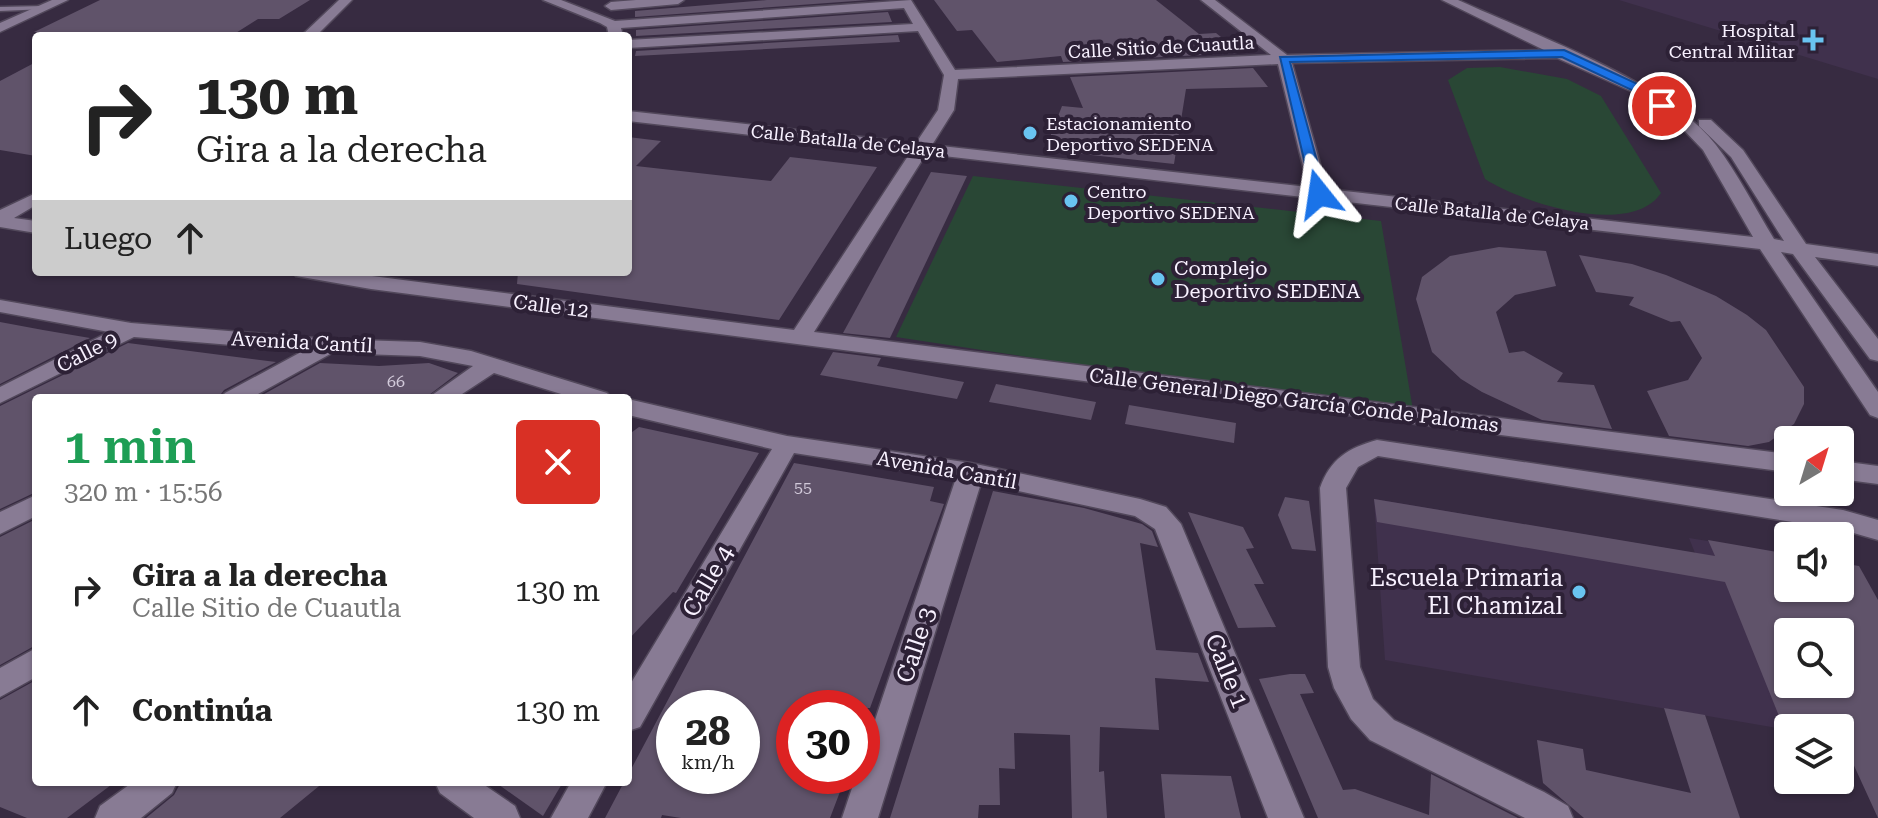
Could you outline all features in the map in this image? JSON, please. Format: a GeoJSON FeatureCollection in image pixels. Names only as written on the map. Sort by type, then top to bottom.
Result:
{"type":"FeatureCollection","features":[{"type":"Feature","properties":{"kind":"street"},"geometry":{"type":"LineString","coordinates":[[0,28],[62,0]]}},
{"type":"Feature","properties":{"kind":"street"},"geometry":{"type":"LineString","coordinates":[[312,32],[346,0]]}},
{"type":"Feature","properties":{"kind":"street"},"geometry":{"type":"LineString","coordinates":[[549,0],[612,17],[907,2],[951,75],[946,110],[800,337]]}},
{"type":"Feature","properties":{"kind":"street"},"geometry":{"type":"LineString","coordinates":[[612,17],[678,0]]}},
{"type":"Feature","properties":{"kind":"street"},"geometry":{"type":"LineString","coordinates":[[1207,0],[1284,59],[1319,194]]}},
{"type":"Feature","properties":{"kind":"street"},"geometry":{"type":"LineString","coordinates":[[1448,0],[1638,89],[1686,123],[1710,148],[1769,247],[1878,410]]}},
{"type":"Feature","properties":{"kind":"street"},"geometry":{"type":"LineString","coordinates":[[1468,0],[1655,87],[1711,128],[1737,154],[1802,252],[1878,354]]}},
{"type":"Feature","properties":{"kind":"street"},"geometry":{"type":"LineString","coordinates":[[632,44],[923,27]]}},
{"type":"Feature","properties":{"kind":"street","name":"Calle Sitio de Cuautla"},"geometry":{"type":"LineString","coordinates":[[951,75],[1284,59],[1564,54]]}},
{"type":"Feature","properties":{"kind":"street","name":"Calle Batalla de Celaya"},"geometry":{"type":"LineString","coordinates":[[632,117],[920,153],[1769,247]]}},
{"type":"Feature","properties":{"kind":"street","name":"Calle Batalla de Celaya"},"geometry":{"type":"LineString","coordinates":[[632,124],[1319,194],[1878,260]]}},
{"type":"Feature","properties":{"kind":"street"},"geometry":{"type":"LineString","coordinates":[[0,219],[32,200]]}},
{"type":"Feature","properties":{"kind":"street"},"geometry":{"type":"LineString","coordinates":[[0,219],[32,226]]}},
{"type":"Feature","properties":{"kind":"street","name":"Calle Batalla de Celaya"},"geometry":{"type":"LineString","coordinates":[[1802,252],[1878,268]]}},
{"type":"Feature","properties":{"kind":"street","name":"Calle 12"},"geometry":{"type":"LineString","coordinates":[[353,276],[800,337]]}},
{"type":"Feature","properties":{"kind":"street","name":"Avenida Cantíl"},"geometry":{"type":"LineString","coordinates":[[0,306],[131,330],[328,346],[420,349],[463,356],[586,394]]}},
{"type":"Feature","properties":{"kind":"street","name":"Calle 9"},"geometry":{"type":"LineString","coordinates":[[0,396],[131,330]]}},
{"type":"Feature","properties":{"kind":"street","name":"Calle General Diego García Conde Palomas"},"geometry":{"type":"LineString","coordinates":[[800,337],[1774,461]]}},
{"type":"Feature","properties":{"kind":"street"},"geometry":{"type":"LineString","coordinates":[[240,394],[328,346]]}},
{"type":"Feature","properties":{"kind":"street"},"geometry":{"type":"LineString","coordinates":[[446,394],[491,365]]}},
{"type":"Feature","properties":{"kind":"street","name":"Avenida Cantíl"},"geometry":{"type":"LineString","coordinates":[[638,410],[787,444],[971,472],[1140,508],[1156,514],[1167,524]]}},
{"type":"Feature","properties":{"kind":"street","name":"Calle 4"},"geometry":{"type":"LineString","coordinates":[[632,710],[787,444]]}},
{"type":"Feature","properties":{"kind":"street","name":"Calle General Diego García Conde Palomas"},"geometry":{"type":"LineString","coordinates":[[1555,818],[1532,803],[1382,730],[1362,709],[1350,688],[1344,667],[1333,488],[1338,470],[1354,455],[1377,448],[1843,520],[1878,521]]}},
{"type":"Feature","properties":{"kind":"street","name":"Calle 3"},"geometry":{"type":"LineString","coordinates":[[860,818],[971,472]]}},
{"type":"Feature","properties":{"kind":"street"},"geometry":{"type":"LineString","coordinates":[[1854,472],[1878,475]]}},
{"type":"Feature","properties":{"kind":"street"},"geometry":{"type":"LineString","coordinates":[[0,524],[32,506]]}},
{"type":"Feature","properties":{"kind":"street","name":"Calle General Diego García Conde Palomas"},"geometry":{"type":"LineString","coordinates":[[1843,520],[1878,530]]}},
{"type":"Feature","properties":{"kind":"street","name":"Calle 1"},"geometry":{"type":"LineString","coordinates":[[1167,524],[1286,818]]}},
{"type":"Feature","properties":{"kind":"street"},"geometry":{"type":"LineString","coordinates":[[0,684],[32,664]]}},
{"type":"Feature","properties":{"kind":"street"},"geometry":{"type":"LineString","coordinates":[[113,818],[155,786]]}},
{"type":"Feature","properties":{"kind":"street"},"geometry":{"type":"LineString","coordinates":[[458,786],[502,818]]}},
{"type":"Feature","properties":{"kind":"street"},"geometry":{"type":"LineString","coordinates":[[569,818],[588,786]]}},
{"type":"Feature","properties":{"kind":"lane"},"geometry":{"type":"LineString","coordinates":[[0,7],[9,0]]}},
{"type":"Feature","properties":{"kind":"lane"},"geometry":{"type":"LineString","coordinates":[[0,7],[44,8]]}},
{"type":"Feature","properties":{"kind":"shaded area","name":"Hospital Central Militar"},"geometry":{"type":"Polygon","coordinates":[[[1619,0],[1878,0],[1878,79],[1619,0]]]}},
{"type":"Feature","properties":{"kind":"shaded area","name":"Escuela Primaria El Chamizal"},"geometry":{"type":"Polygon","coordinates":[[[1374,499],[1695,553],[1689,538],[1757,549],[1774,602],[1777,602],[1783,618],[1774,618],[1774,698],[1823,698],[1831,714],[1774,714],[1774,728],[1385,660],[1374,499]]]}},
{"type":"Feature","properties":{"kind":"green space"},"geometry":{"type":"Polygon","coordinates":[[[1500,67],[1567,79],[1601,96],[1661,193],[1646,206],[1626,213],[1602,215],[1549,206],[1485,179],[1448,80],[1467,68],[1500,67]]]}},
{"type":"Feature","properties":{"kind":"green space","name":"Complejo Deportivo SEDENA"},"geometry":{"type":"Polygon","coordinates":[[[973,176],[1381,221],[1414,416],[896,337],[973,176]]]}},
{"type":"Feature","properties":{"kind":"building"},"geometry":{"type":"Polygon","coordinates":[[[100,0],[310,0],[279,19],[258,19],[237,32],[34,32],[100,0]]]}},
{"type":"Feature","properties":{"kind":"building"},"geometry":{"type":"Polygon","coordinates":[[[767,0],[869,0],[635,17],[635,11],[767,0]]]}},
{"type":"Feature","properties":{"kind":"building"},"geometry":{"type":"Polygon","coordinates":[[[934,0],[1156,0],[1199,34],[1216,33],[1241,53],[1063,62],[1061,56],[997,62],[972,30],[957,31],[934,0]]]}},
{"type":"Feature","properties":{"kind":"building"},"geometry":{"type":"Polygon","coordinates":[[[888,12],[892,22],[636,36],[636,30],[888,12]]]}},
{"type":"Feature","properties":{"kind":"building"},"geometry":{"type":"Polygon","coordinates":[[[898,35],[900,42],[635,56],[636,51],[898,35]]]}},
{"type":"Feature","properties":{"kind":"building"},"geometry":{"type":"Polygon","coordinates":[[[32,64],[32,155],[0,150],[0,81],[32,64]]]}},
{"type":"Feature","properties":{"kind":"building"},"geometry":{"type":"Polygon","coordinates":[[[1253,68],[1268,87],[1186,89],[1174,164],[1045,150],[1062,106],[1083,108],[1070,77],[1253,68]]]}},
{"type":"Feature","properties":{"kind":"building"},"geometry":{"type":"Polygon","coordinates":[[[632,137],[661,141],[636,166],[771,181],[790,157],[877,167],[779,320],[517,284],[518,276],[632,276],[632,137]]]}},
{"type":"Feature","properties":{"kind":"building"},"geometry":{"type":"Polygon","coordinates":[[[931,172],[967,176],[890,338],[843,333],[931,172]]]}},
{"type":"Feature","properties":{"kind":"building"},"geometry":{"type":"Polygon","coordinates":[[[1499,247],[1546,251],[1556,286],[1515,295],[1496,312],[1509,353],[1524,351],[1563,373],[1557,382],[1594,385],[1612,429],[1542,420],[1482,392],[1461,379],[1432,352],[1416,299],[1422,277],[1450,256],[1499,247]]]}},
{"type":"Feature","properties":{"kind":"building"},"geometry":{"type":"Polygon","coordinates":[[[1579,255],[1632,264],[1666,275],[1716,296],[1747,315],[1766,330],[1804,387],[1804,404],[1794,424],[1774,426],[1774,438],[1748,446],[1669,436],[1647,391],[1688,380],[1702,358],[1680,321],[1671,322],[1629,305],[1634,297],[1596,292],[1579,255]]]}},
{"type":"Feature","properties":{"kind":"building"},"geometry":{"type":"Polygon","coordinates":[[[0,322],[43,330],[90,338],[0,384],[0,322]]]}},
{"type":"Feature","properties":{"kind":"building"},"geometry":{"type":"Polygon","coordinates":[[[128,343],[276,362],[221,394],[32,394],[32,494],[0,509],[0,406],[128,343]]]}},
{"type":"Feature","properties":{"kind":"building"},"geometry":{"type":"Polygon","coordinates":[[[833,352],[881,358],[877,366],[964,382],[957,399],[820,375],[833,352]]]}},
{"type":"Feature","properties":{"kind":"building"},"geometry":{"type":"Polygon","coordinates":[[[320,363],[379,366],[429,363],[458,373],[430,394],[264,394],[320,363]]]}},
{"type":"Feature","properties":{"kind":"building"},"geometry":{"type":"Polygon","coordinates":[[[996,384],[1096,402],[1091,420],[989,402],[996,384]]]}},
{"type":"Feature","properties":{"kind":"building"},"geometry":{"type":"Polygon","coordinates":[[[1129,405],[1236,423],[1234,443],[1125,424],[1129,405]]]}},
{"type":"Feature","properties":{"kind":"building"},"geometry":{"type":"Polygon","coordinates":[[[639,427],[759,453],[676,593],[673,592],[632,636],[632,432],[639,427]]]}},
{"type":"Feature","properties":{"kind":"building"},"geometry":{"type":"Polygon","coordinates":[[[794,463],[934,487],[930,501],[944,504],[877,690],[776,690],[776,794],[839,794],[830,818],[681,818],[662,815],[661,818],[605,818],[622,786],[632,786],[632,767],[656,722],[656,794],[760,794],[760,690],[673,690],[794,463]]]}},
{"type":"Feature","properties":{"kind":"building"},"geometry":{"type":"Polygon","coordinates":[[[993,491],[1084,508],[1142,524],[1152,531],[1158,547],[1140,543],[1156,650],[1198,653],[1209,682],[1155,678],[1159,730],[1100,727],[1099,772],[1104,771],[1107,818],[1072,818],[1070,735],[1014,733],[1015,769],[999,768],[1000,805],[979,805],[978,818],[890,818],[993,491]]]}},
{"type":"Feature","properties":{"kind":"building"},"geometry":{"type":"Polygon","coordinates":[[[1285,497],[1309,501],[1316,551],[1292,549],[1278,515],[1285,497]]]}},
{"type":"Feature","properties":{"kind":"building"},"geometry":{"type":"Polygon","coordinates":[[[1374,499],[1715,556],[1708,540],[1774,552],[1774,602],[1854,602],[1854,565],[1859,566],[1878,600],[1878,818],[1854,766],[1854,714],[1778,714],[1725,582],[1377,522],[1374,499]]]}},
{"type":"Feature","properties":{"kind":"building"},"geometry":{"type":"Polygon","coordinates":[[[1188,512],[1243,527],[1254,548],[1246,549],[1264,584],[1254,584],[1276,627],[1238,628],[1188,512]]]}},
{"type":"Feature","properties":{"kind":"building"},"geometry":{"type":"Polygon","coordinates":[[[32,521],[32,647],[0,665],[0,537],[32,521]]]}},
{"type":"Feature","properties":{"kind":"building"},"geometry":{"type":"Polygon","coordinates":[[[1305,674],[1314,693],[1300,694],[1343,790],[1355,789],[1429,815],[1431,774],[1518,818],[1318,818],[1259,679],[1305,674]]]}},
{"type":"Feature","properties":{"kind":"building"},"geometry":{"type":"Polygon","coordinates":[[[32,682],[32,786],[110,786],[67,818],[27,818],[0,807],[0,700],[32,682]]]}},
{"type":"Feature","properties":{"kind":"building"},"geometry":{"type":"Polygon","coordinates":[[[1664,708],[1705,715],[1740,818],[1584,818],[1543,783],[1537,740],[1583,749],[1586,770],[1691,793],[1664,708]]]}},
{"type":"Feature","properties":{"kind":"building"},"geometry":{"type":"Polygon","coordinates":[[[1161,774],[1231,776],[1241,818],[1165,818],[1161,774]]]}},
{"type":"Feature","properties":{"kind":"building"},"geometry":{"type":"Polygon","coordinates":[[[179,786],[319,786],[280,818],[146,818],[174,795],[179,786]]]}},
{"type":"Feature","properties":{"kind":"building"},"geometry":{"type":"Polygon","coordinates":[[[501,786],[561,786],[543,816],[501,786]]]}},
{"type":"Feature","properties":{"kind":"place","name":"Hospital Central Militar"},"geometry":{"type":"Point","coordinates":[1813,40]}},
{"type":"Feature","properties":{"kind":"place","name":"Estacionamiento Deportivo SEDENA"},"geometry":{"type":"Point","coordinates":[1030,133]}},
{"type":"Feature","properties":{"kind":"place","name":"Centro Deportivo SEDENA"},"geometry":{"type":"Point","coordinates":[1071,201]}},
{"type":"Feature","properties":{"kind":"place","name":"Complejo Deportivo SEDENA"},"geometry":{"type":"Point","coordinates":[1158,279]}},
{"type":"Feature","properties":{"kind":"place","name":"Escuela Primaria El Chamizal"},"geometry":{"type":"Point","coordinates":[1579,592]}},
{"type":"Feature","properties":{"kind":"route"},"geometry":{"type":"LineString","coordinates":[[1319,194],[1284,59],[1564,54],[1638,89],[1662,106]]}}]}
